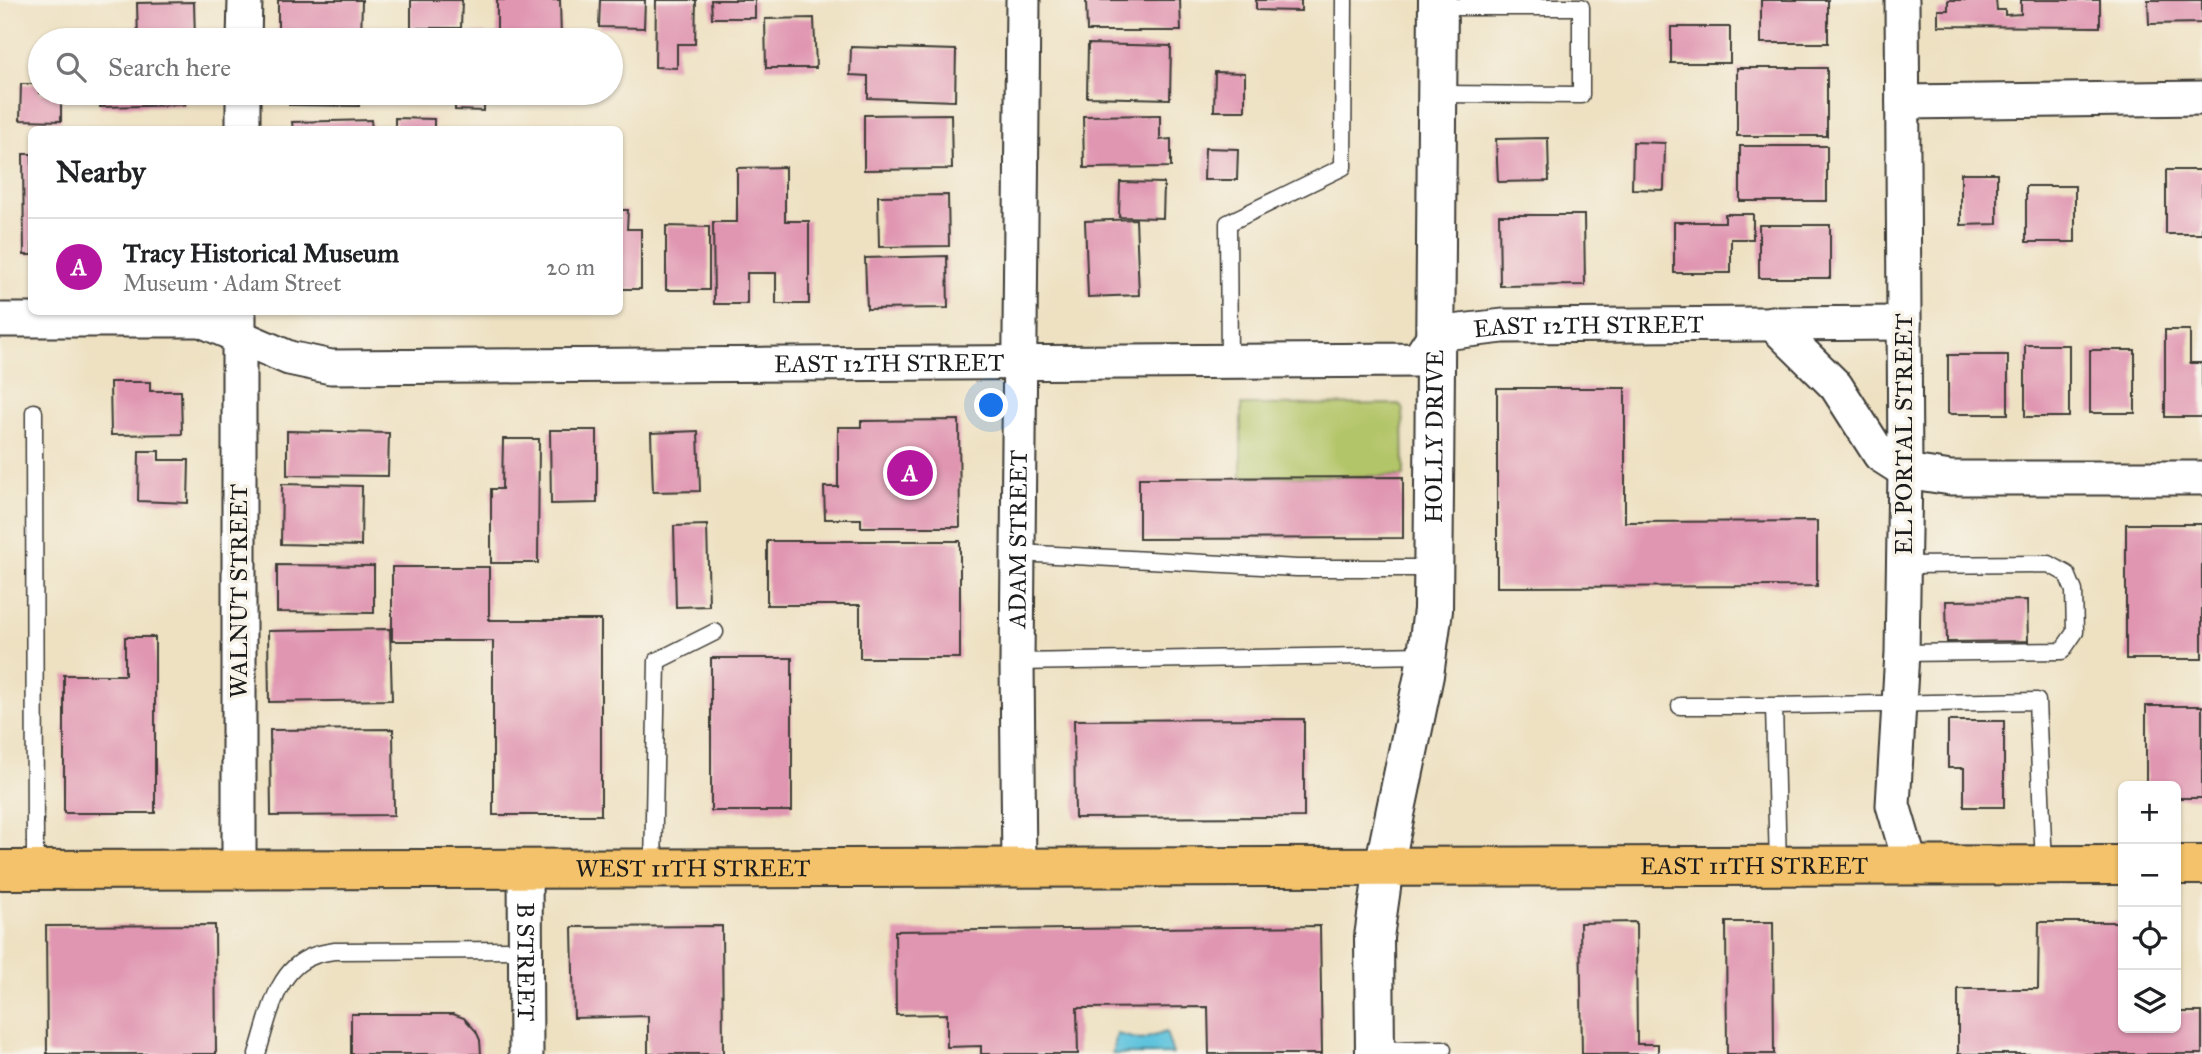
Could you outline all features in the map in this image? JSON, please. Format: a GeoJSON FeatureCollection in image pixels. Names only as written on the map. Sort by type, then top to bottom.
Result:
{"type":"FeatureCollection","features":[{"type":"Feature","properties":{"kind":"main road","name":"EAST 11TH STREET"},"geometry":{"type":"LineString","coordinates":[[1384,867],[2118,865]]}},
{"type":"Feature","properties":{"kind":"main road"},"geometry":{"type":"LineString","coordinates":[[2181,865],[2202,865]]}},
{"type":"Feature","properties":{"kind":"main road","name":"WEST 11TH STREET"},"geometry":{"type":"LineString","coordinates":[[18,870],[1384,867]]}},
{"type":"Feature","properties":{"kind":"street"},"geometry":{"type":"LineString","coordinates":[[244,28],[245,0]]}},
{"type":"Feature","properties":{"kind":"street","name":"ADAM STREET"},"geometry":{"type":"LineString","coordinates":[[1020,868],[1017,662],[1023,0]]}},
{"type":"Feature","properties":{"kind":"street","name":"EL PORTAL STREET"},"geometry":{"type":"LineString","coordinates":[[1902,0],[1905,471],[1902,653],[1893,805],[1911,866]]}},
{"type":"Feature","properties":{"kind":"street","name":"HOLLY DRIVE"},"geometry":{"type":"LineString","coordinates":[[1375,1052],[1374,937],[1384,867],[1427,655],[1433,610],[1438,4]]}},
{"type":"Feature","properties":{"kind":"street"},"geometry":{"type":"LineString","coordinates":[[1903,102],[2202,98]]}},
{"type":"Feature","properties":{"kind":"street"},"geometry":{"type":"LineString","coordinates":[[243,105],[243,126]]}},
{"type":"Feature","properties":{"kind":"street","name":"EAST 12TH STREET"},"geometry":{"type":"LineString","coordinates":[[0,320],[201,320],[239,324],[289,358],[331,367],[1418,360],[1435,334],[1503,326],[1904,323]]}},
{"type":"Feature","properties":{"kind":"street"},"geometry":{"type":"LineString","coordinates":[[1772,323],[1836,386],[1880,455],[1905,471],[1951,478],[2202,478]]}},
{"type":"Feature","properties":{"kind":"street","name":"WALNUT STREET"},"geometry":{"type":"LineString","coordinates":[[239,324],[239,870]]}},
{"type":"Feature","properties":{"kind":"street","name":"B STREET"},"geometry":{"type":"LineString","coordinates":[[526,869],[526,1054]]}},
{"type":"Feature","properties":{"kind":"lane"},"geometry":{"type":"LineString","coordinates":[[1229,361],[1228,223],[1343,167],[1344,0]]}},
{"type":"Feature","properties":{"kind":"lane"},"geometry":{"type":"LineString","coordinates":[[1438,4],[1581,7],[1581,95],[1438,94]]}},
{"type":"Feature","properties":{"kind":"lane"},"geometry":{"type":"LineString","coordinates":[[18,870],[34,412]]}},
{"type":"Feature","properties":{"kind":"lane"},"geometry":{"type":"LineString","coordinates":[[1018,553],[1297,568],[1434,568]]}},
{"type":"Feature","properties":{"kind":"lane"},"geometry":{"type":"LineString","coordinates":[[1902,653],[2062,651],[2075,632],[2074,591],[2067,574],[2049,564],[1903,565]]}},
{"type":"Feature","properties":{"kind":"lane"},"geometry":{"type":"LineString","coordinates":[[653,869],[657,661],[715,632]]}},
{"type":"Feature","properties":{"kind":"lane"},"geometry":{"type":"LineString","coordinates":[[1017,662],[1427,655]]}},
{"type":"Feature","properties":{"kind":"lane"},"geometry":{"type":"LineString","coordinates":[[1679,706],[2037,701],[2044,866]]}},
{"type":"Feature","properties":{"kind":"lane"},"geometry":{"type":"LineString","coordinates":[[1774,706],[1778,867]]}},
{"type":"Feature","properties":{"kind":"lane"},"geometry":{"type":"LineString","coordinates":[[257,1054],[277,990],[290,972],[311,956],[335,951],[526,950]]}},
{"type":"Feature","properties":{"kind":"lane"},"geometry":{"type":"LineString","coordinates":[[1375,1052],[1443,1049]]}},
{"type":"Feature","properties":{"kind":"green space"},"geometry":{"type":"Polygon","coordinates":[[[1399,404],[1403,408],[1404,476],[1241,477],[1241,405],[1399,404]]]}},
{"type":"Feature","properties":{"kind":"water"},"geometry":{"type":"Polygon","coordinates":[[[1166,1032],[1173,1054],[1112,1054],[1117,1034],[1141,1040],[1166,1032]]]}},
{"type":"Feature","properties":{"kind":"building"},"geometry":{"type":"Polygon","coordinates":[[[278,0],[362,0],[361,28],[278,28],[278,0]]]}},
{"type":"Feature","properties":{"kind":"building"},"geometry":{"type":"Polygon","coordinates":[[[411,0],[462,0],[461,28],[411,28],[411,0]]]}},
{"type":"Feature","properties":{"kind":"building"},"geometry":{"type":"Polygon","coordinates":[[[497,0],[560,0],[561,28],[497,28],[497,0]]]}},
{"type":"Feature","properties":{"kind":"building"},"geometry":{"type":"Polygon","coordinates":[[[600,0],[645,0],[644,28],[599,27],[600,0]]]}},
{"type":"Feature","properties":{"kind":"building"},"geometry":{"type":"Polygon","coordinates":[[[656,0],[696,0],[695,44],[677,44],[677,68],[655,67],[656,0]]]}},
{"type":"Feature","properties":{"kind":"building"},"geometry":{"type":"Polygon","coordinates":[[[711,0],[755,0],[755,18],[712,18],[711,0]]]}},
{"type":"Feature","properties":{"kind":"building"},"geometry":{"type":"Polygon","coordinates":[[[1086,0],[1180,0],[1181,31],[1087,31],[1086,0]]]}},
{"type":"Feature","properties":{"kind":"building"},"geometry":{"type":"Polygon","coordinates":[[[1256,0],[1301,0],[1301,11],[1256,10],[1256,0]]]}},
{"type":"Feature","properties":{"kind":"building"},"geometry":{"type":"Polygon","coordinates":[[[1761,0],[1828,0],[1828,43],[1761,43],[1761,0]]]}},
{"type":"Feature","properties":{"kind":"building"},"geometry":{"type":"Polygon","coordinates":[[[1948,0],[1996,0],[1997,10],[2005,10],[2005,15],[2021,14],[2021,0],[2100,0],[2100,27],[1938,26],[1938,10],[1948,10],[1948,0]]]}},
{"type":"Feature","properties":{"kind":"building"},"geometry":{"type":"Polygon","coordinates":[[[2148,0],[2202,0],[2202,23],[2149,24],[2148,0]]]}},
{"type":"Feature","properties":{"kind":"building"},"geometry":{"type":"Polygon","coordinates":[[[194,2],[195,28],[138,28],[137,3],[194,2]]]}},
{"type":"Feature","properties":{"kind":"building"},"geometry":{"type":"Polygon","coordinates":[[[814,18],[816,68],[766,68],[765,19],[814,18]]]}},
{"type":"Feature","properties":{"kind":"building"},"geometry":{"type":"Polygon","coordinates":[[[1671,27],[1730,27],[1730,63],[1671,63],[1671,27]]]}},
{"type":"Feature","properties":{"kind":"building"},"geometry":{"type":"Polygon","coordinates":[[[1088,44],[1171,46],[1170,99],[1087,97],[1088,44]]]}},
{"type":"Feature","properties":{"kind":"building"},"geometry":{"type":"Polygon","coordinates":[[[851,47],[956,50],[955,101],[868,98],[868,76],[850,75],[851,47]]]}},
{"type":"Feature","properties":{"kind":"building"},"geometry":{"type":"Polygon","coordinates":[[[1737,68],[1827,68],[1827,136],[1737,136],[1737,68]]]}},
{"type":"Feature","properties":{"kind":"building"},"geometry":{"type":"Polygon","coordinates":[[[1215,72],[1245,73],[1245,111],[1214,111],[1215,72]]]}},
{"type":"Feature","properties":{"kind":"building"},"geometry":{"type":"Polygon","coordinates":[[[21,84],[28,84],[28,105],[61,105],[61,121],[20,120],[21,84]]]}},
{"type":"Feature","properties":{"kind":"building"},"geometry":{"type":"Polygon","coordinates":[[[100,105],[185,105],[100,107],[100,105]]]}},
{"type":"Feature","properties":{"kind":"building"},"geometry":{"type":"Polygon","coordinates":[[[289,105],[359,105],[359,106],[289,105]]]}},
{"type":"Feature","properties":{"kind":"building"},"geometry":{"type":"Polygon","coordinates":[[[455,105],[484,105],[484,111],[455,110],[455,105]]]}},
{"type":"Feature","properties":{"kind":"building"},"geometry":{"type":"Polygon","coordinates":[[[951,114],[952,169],[864,170],[864,115],[951,114]]]}},
{"type":"Feature","properties":{"kind":"building"},"geometry":{"type":"Polygon","coordinates":[[[1160,115],[1160,140],[1171,139],[1171,167],[1084,168],[1083,116],[1160,115]]]}},
{"type":"Feature","properties":{"kind":"building"},"geometry":{"type":"Polygon","coordinates":[[[395,118],[434,119],[434,126],[395,126],[395,118]]]}},
{"type":"Feature","properties":{"kind":"building"},"geometry":{"type":"Polygon","coordinates":[[[371,120],[372,126],[292,126],[292,122],[371,120]]]}},
{"type":"Feature","properties":{"kind":"building"},"geometry":{"type":"Polygon","coordinates":[[[1548,138],[1549,181],[1498,182],[1496,139],[1548,138]]]}},
{"type":"Feature","properties":{"kind":"building"},"geometry":{"type":"Polygon","coordinates":[[[1633,142],[1665,143],[1664,190],[1632,189],[1633,142]]]}},
{"type":"Feature","properties":{"kind":"building"},"geometry":{"type":"Polygon","coordinates":[[[1740,146],[1827,146],[1827,201],[1740,201],[1740,146]]]}},
{"type":"Feature","properties":{"kind":"building"},"geometry":{"type":"Polygon","coordinates":[[[1205,148],[1238,149],[1237,180],[1204,180],[1205,148]]]}},
{"type":"Feature","properties":{"kind":"building"},"geometry":{"type":"Polygon","coordinates":[[[23,154],[28,154],[28,255],[24,255],[23,154]]]}},
{"type":"Feature","properties":{"kind":"building"},"geometry":{"type":"Polygon","coordinates":[[[785,167],[785,221],[809,221],[809,304],[776,304],[776,273],[747,273],[747,304],[714,304],[713,222],[737,222],[737,168],[785,167]]]}},
{"type":"Feature","properties":{"kind":"building"},"geometry":{"type":"Polygon","coordinates":[[[2166,170],[2202,170],[2202,234],[2166,234],[2166,170]]]}},
{"type":"Feature","properties":{"kind":"building"},"geometry":{"type":"Polygon","coordinates":[[[1961,173],[1997,173],[1997,224],[1961,225],[1961,173]]]}},
{"type":"Feature","properties":{"kind":"building"},"geometry":{"type":"Polygon","coordinates":[[[1120,182],[1164,183],[1163,218],[1119,217],[1120,182]]]}},
{"type":"Feature","properties":{"kind":"building"},"geometry":{"type":"Polygon","coordinates":[[[2026,186],[2075,186],[2075,242],[2026,242],[2026,186]]]}},
{"type":"Feature","properties":{"kind":"building"},"geometry":{"type":"Polygon","coordinates":[[[948,195],[949,246],[879,247],[878,196],[948,195]]]}},
{"type":"Feature","properties":{"kind":"building"},"geometry":{"type":"Polygon","coordinates":[[[623,210],[628,210],[627,229],[641,229],[641,289],[623,289],[623,210]]]}},
{"type":"Feature","properties":{"kind":"building"},"geometry":{"type":"Polygon","coordinates":[[[1725,214],[1753,214],[1753,239],[1731,239],[1731,273],[1674,273],[1674,222],[1725,222],[1725,214]]]}},
{"type":"Feature","properties":{"kind":"building"},"geometry":{"type":"Polygon","coordinates":[[[1499,215],[1584,215],[1585,285],[1500,286],[1499,215]]]}},
{"type":"Feature","properties":{"kind":"building"},"geometry":{"type":"Polygon","coordinates":[[[1136,219],[1139,295],[1088,297],[1085,221],[1136,219]]]}},
{"type":"Feature","properties":{"kind":"building"},"geometry":{"type":"Polygon","coordinates":[[[1759,225],[1830,225],[1830,278],[1759,278],[1759,225]]]}},
{"type":"Feature","properties":{"kind":"building"},"geometry":{"type":"Polygon","coordinates":[[[666,226],[709,227],[709,290],[666,290],[666,226]]]}},
{"type":"Feature","properties":{"kind":"building"},"geometry":{"type":"Polygon","coordinates":[[[947,256],[948,308],[867,309],[865,258],[947,256]]]}},
{"type":"Feature","properties":{"kind":"building"},"geometry":{"type":"Polygon","coordinates":[[[2165,330],[2190,330],[2190,363],[2202,363],[2202,417],[2165,417],[2165,330]]]}},
{"type":"Feature","properties":{"kind":"building"},"geometry":{"type":"Polygon","coordinates":[[[2025,345],[2069,345],[2069,417],[2025,417],[2025,345]]]}},
{"type":"Feature","properties":{"kind":"building"},"geometry":{"type":"Polygon","coordinates":[[[2090,350],[2135,350],[2135,413],[2090,413],[2090,350]]]}},
{"type":"Feature","properties":{"kind":"building"},"geometry":{"type":"Polygon","coordinates":[[[1948,355],[2008,355],[2008,414],[1948,414],[1948,355]]]}},
{"type":"Feature","properties":{"kind":"building"},"geometry":{"type":"Polygon","coordinates":[[[110,382],[150,382],[150,391],[181,391],[182,434],[111,435],[110,382]]]}},
{"type":"Feature","properties":{"kind":"building"},"geometry":{"type":"Polygon","coordinates":[[[1497,388],[1625,388],[1625,522],[1817,521],[1817,586],[1497,587],[1497,388]]]}},
{"type":"Feature","properties":{"kind":"building"},"geometry":{"type":"Polygon","coordinates":[[[959,420],[960,527],[861,527],[861,519],[825,519],[824,487],[838,487],[838,427],[861,427],[861,421],[959,420]]]}},
{"type":"Feature","properties":{"kind":"building"},"geometry":{"type":"Polygon","coordinates":[[[550,430],[597,430],[597,503],[551,504],[550,430]]]}},
{"type":"Feature","properties":{"kind":"building"},"geometry":{"type":"Polygon","coordinates":[[[287,431],[389,433],[388,476],[287,475],[287,431]]]}},
{"type":"Feature","properties":{"kind":"building"},"geometry":{"type":"Polygon","coordinates":[[[698,431],[700,491],[653,492],[651,433],[698,431]]]}},
{"type":"Feature","properties":{"kind":"building"},"geometry":{"type":"Polygon","coordinates":[[[503,439],[539,439],[538,563],[491,563],[491,489],[502,489],[503,439]]]}},
{"type":"Feature","properties":{"kind":"building"},"geometry":{"type":"Polygon","coordinates":[[[139,451],[159,451],[159,460],[189,460],[188,503],[138,501],[139,451]]]}},
{"type":"Feature","properties":{"kind":"building"},"geometry":{"type":"Polygon","coordinates":[[[1403,477],[1403,538],[1139,539],[1139,478],[1403,477]]]}},
{"type":"Feature","properties":{"kind":"building"},"geometry":{"type":"Polygon","coordinates":[[[282,484],[362,486],[361,546],[281,544],[282,484]]]}},
{"type":"Feature","properties":{"kind":"building"},"geometry":{"type":"Polygon","coordinates":[[[2126,524],[2202,524],[2202,659],[2126,659],[2126,524]]]}},
{"type":"Feature","properties":{"kind":"building"},"geometry":{"type":"Polygon","coordinates":[[[707,525],[709,606],[676,607],[674,526],[707,525]]]}},
{"type":"Feature","properties":{"kind":"building"},"geometry":{"type":"Polygon","coordinates":[[[767,541],[960,541],[960,658],[860,658],[860,605],[767,605],[767,541]]]}},
{"type":"Feature","properties":{"kind":"building"},"geometry":{"type":"Polygon","coordinates":[[[277,565],[374,566],[374,613],[277,612],[277,565]]]}},
{"type":"Feature","properties":{"kind":"building"},"geometry":{"type":"Polygon","coordinates":[[[392,567],[489,567],[489,620],[601,620],[601,815],[493,815],[493,641],[392,641],[392,567]]]}},
{"type":"Feature","properties":{"kind":"building"},"geometry":{"type":"Polygon","coordinates":[[[2027,600],[2028,641],[1947,642],[1946,601],[2027,600]]]}},
{"type":"Feature","properties":{"kind":"building"},"geometry":{"type":"Polygon","coordinates":[[[390,629],[392,700],[269,702],[268,631],[390,629]]]}},
{"type":"Feature","properties":{"kind":"building"},"geometry":{"type":"Polygon","coordinates":[[[125,637],[155,637],[155,813],[64,813],[64,675],[125,675],[125,637]]]}},
{"type":"Feature","properties":{"kind":"building"},"geometry":{"type":"Polygon","coordinates":[[[711,658],[792,658],[792,811],[711,811],[711,658]]]}},
{"type":"Feature","properties":{"kind":"building"},"geometry":{"type":"Polygon","coordinates":[[[2146,706],[2202,706],[2202,798],[2181,798],[2181,781],[2146,781],[2146,706]]]}},
{"type":"Feature","properties":{"kind":"building"},"geometry":{"type":"Polygon","coordinates":[[[1304,719],[1304,817],[1075,818],[1074,720],[1304,719]]]}},
{"type":"Feature","properties":{"kind":"building"},"geometry":{"type":"Polygon","coordinates":[[[1948,721],[2004,721],[2004,807],[1964,807],[1964,768],[1948,768],[1948,721]]]}},
{"type":"Feature","properties":{"kind":"building"},"geometry":{"type":"Polygon","coordinates":[[[393,729],[394,815],[271,816],[270,730],[393,729]]]}},
{"type":"Feature","properties":{"kind":"building"},"geometry":{"type":"Polygon","coordinates":[[[1636,922],[1637,1044],[1658,1044],[1658,1054],[1582,1054],[1580,923],[1636,922]]]}},
{"type":"Feature","properties":{"kind":"building"},"geometry":{"type":"Polygon","coordinates":[[[1726,922],[1773,922],[1774,1054],[1727,1054],[1726,922]]]}},
{"type":"Feature","properties":{"kind":"building"},"geometry":{"type":"Polygon","coordinates":[[[2039,922],[2118,922],[2118,1033],[2181,1033],[2181,1012],[2202,1012],[2202,1054],[1958,1054],[1958,989],[2038,989],[2039,922]]]}},
{"type":"Feature","properties":{"kind":"building"},"geometry":{"type":"Polygon","coordinates":[[[215,925],[216,1054],[47,1054],[46,926],[215,925]]]}},
{"type":"Feature","properties":{"kind":"building"},"geometry":{"type":"Polygon","coordinates":[[[722,926],[723,1054],[648,1054],[648,1016],[574,1018],[572,927],[722,926]]]}},
{"type":"Feature","properties":{"kind":"building"},"geometry":{"type":"Polygon","coordinates":[[[1320,926],[1322,1054],[1209,1054],[1208,1007],[1077,1008],[1078,1054],[981,1054],[981,1046],[947,1047],[947,1014],[896,1015],[895,931],[1320,926]]]}},
{"type":"Feature","properties":{"kind":"building"},"geometry":{"type":"Polygon","coordinates":[[[351,1014],[453,1014],[464,1018],[476,1031],[481,1054],[351,1054],[351,1014]]]}},
{"type":"Feature","properties":{"kind":"place","name":"Tracy Historical Museum"},"geometry":{"type":"Point","coordinates":[910,473]}}]}
